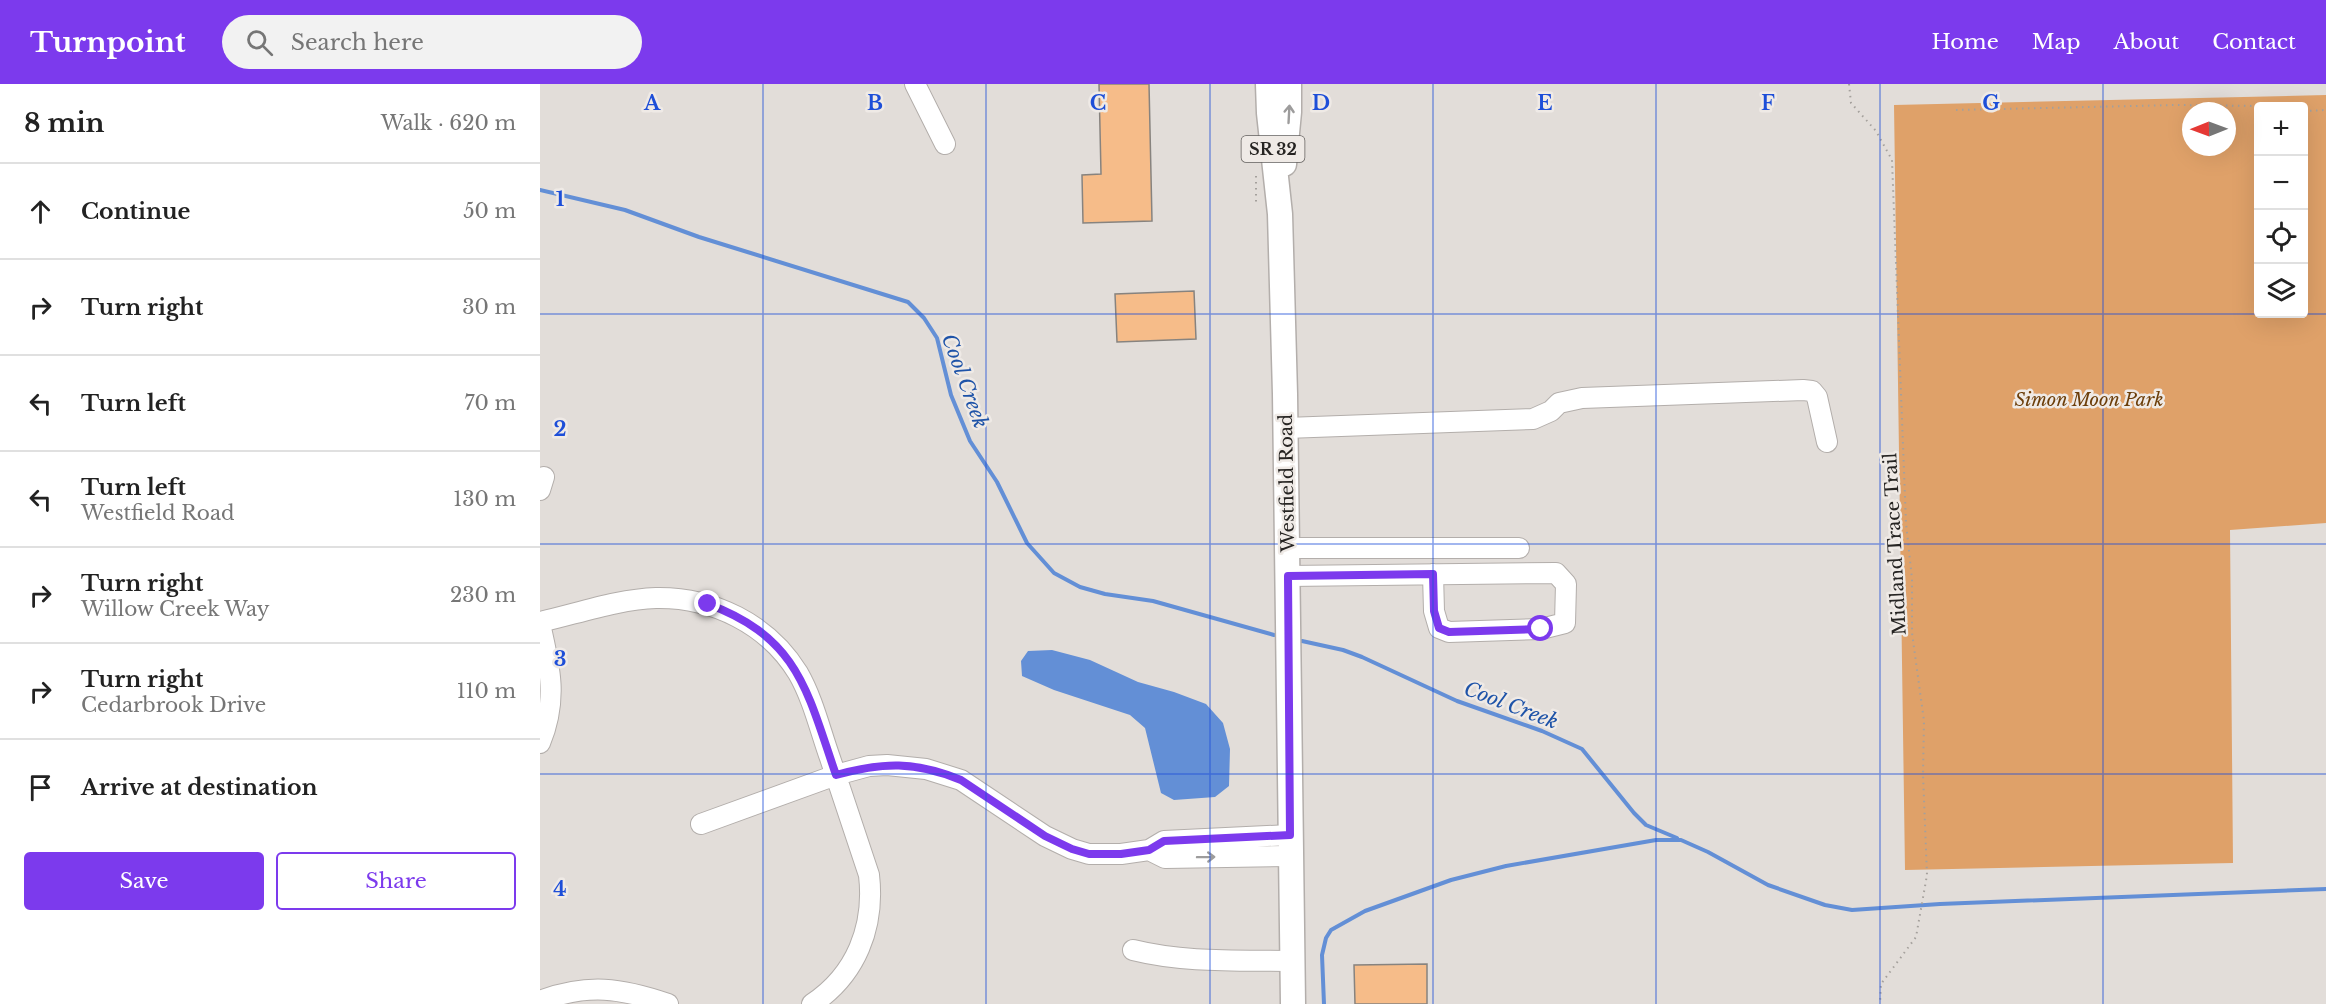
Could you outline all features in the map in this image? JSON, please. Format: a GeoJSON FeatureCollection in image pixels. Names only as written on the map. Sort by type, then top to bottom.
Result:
{"type":"FeatureCollection","features":[{"type":"Feature","properties":{"kind":"main road","name":"Westfield Road"},"geometry":{"type":"LineString","coordinates":[[1268,84],[1280,214],[1286,428],[1293,1004]]}},
{"type":"Feature","properties":{"kind":"main road","name":"Westfield Road"},"geometry":{"type":"LineString","coordinates":[[1280,214],[1289,112],[1289,84]]}},
{"type":"Feature","properties":{"kind":"street"},"geometry":{"type":"LineString","coordinates":[[915,84],[945,144]]}},
{"type":"Feature","properties":{"kind":"street"},"geometry":{"type":"LineString","coordinates":[[1286,428],[1533,419],[1551,411],[1559,403],[1582,398],[1803,390],[1812,391],[1817,397],[1827,442]]}},
{"type":"Feature","properties":{"kind":"street"},"geometry":{"type":"LineString","coordinates":[[1288,548],[1519,548]]}},
{"type":"Feature","properties":{"kind":"street"},"geometry":{"type":"LineString","coordinates":[[1288,576],[1433,574],[1556,573],[1566,584],[1565,623],[1541,629],[1449,632],[1439,628],[1434,611],[1433,574]]}},
{"type":"Feature","properties":{"kind":"street"},"geometry":{"type":"LineString","coordinates":[[540,743],[548,719],[552,684],[540,623],[653,598],[690,601],[728,612],[750,623],[767,637],[783,653],[798,674],[809,697],[869,875],[871,908],[866,932],[857,955],[828,994],[812,1004]]}},
{"type":"Feature","properties":{"kind":"street"},"geometry":{"type":"LineString","coordinates":[[701,824],[836,775],[869,766],[907,766],[926,769],[961,780],[1045,836],[1072,849],[1089,854],[1121,854],[1149,850],[1165,858],[1290,846]]}},
{"type":"Feature","properties":{"kind":"street"},"geometry":{"type":"LineString","coordinates":[[1133,950],[1162,957],[1188,959],[1292,961]]}},
{"type":"Feature","properties":{"kind":"street"},"geometry":{"type":"LineString","coordinates":[[540,1001],[572,991],[603,989],[625,991],[660,1003]]}},
{"type":"Feature","properties":{"kind":"path","name":"Midland Trace Trail"},"geometry":{"type":"LineString","coordinates":[[1849,84],[1851,103],[1876,131],[1892,160],[1906,524],[1912,579],[1912,633],[1924,721],[1923,774],[1927,875],[1916,937],[1881,984],[1881,1004]]}},
{"type":"Feature","properties":{"kind":"path"},"geometry":{"type":"LineString","coordinates":[[1956,110],[2177,105],[2254,106]]}},
{"type":"Feature","properties":{"kind":"path"},"geometry":{"type":"LineString","coordinates":[[2308,111],[2326,110]]}},
{"type":"Feature","properties":{"kind":"green space","name":"Simon Moon Park"},"geometry":{"type":"Polygon","coordinates":[[[2326,95],[2326,523],[2230,530],[2233,863],[1905,870],[1894,105],[2326,95]]]}},
{"type":"Feature","properties":{"kind":"water"},"geometry":{"type":"Polygon","coordinates":[[[1052,650],[1090,660],[1138,682],[1206,704],[1223,723],[1230,749],[1229,786],[1215,797],[1174,800],[1161,793],[1145,728],[1130,715],[1054,690],[1022,676],[1021,661],[1028,651],[1052,650]]]}},
{"type":"Feature","properties":{"kind":"building"},"geometry":{"type":"Polygon","coordinates":[[[1099,84],[1149,84],[1152,221],[1083,223],[1082,175],[1101,174],[1099,84]]]}},
{"type":"Feature","properties":{"kind":"building"},"geometry":{"type":"Polygon","coordinates":[[[1194,291],[1196,339],[1117,342],[1115,294],[1194,291]]]}},
{"type":"Feature","properties":{"kind":"building"},"geometry":{"type":"Polygon","coordinates":[[[1427,964],[1427,1004],[1355,1004],[1354,965],[1427,964]]]}},
{"type":"Feature","properties":{"kind":"waterway","name":"Cool Creek"},"geometry":{"type":"LineString","coordinates":[[540,190],[625,210],[699,237],[908,302],[924,318],[937,338],[951,395],[970,441],[997,482],[1027,543],[1054,573],[1080,587],[1105,594],[1153,601],[1274,635]]}},
{"type":"Feature","properties":{"kind":"waterway","name":"Cool Creek"},"geometry":{"type":"LineString","coordinates":[[1302,641],[1343,650],[1362,657],[1457,701],[1542,731],[1582,749],[1646,825],[1677,838]]}},
{"type":"Feature","properties":{"kind":"waterway"},"geometry":{"type":"LineString","coordinates":[[1324,1004],[1322,955],[1326,938],[1331,930],[1365,911],[1451,880],[1506,866],[1656,840],[1681,840],[1768,885],[1825,905],[1852,910],[1940,904],[2326,889]]}},
{"type":"Feature","properties":{"kind":"route"},"geometry":{"type":"LineString","coordinates":[[708,604],[750,623],[783,653],[798,674],[809,697],[836,775],[869,766],[887,765],[944,773],[961,780],[1045,836],[1072,849],[1089,854],[1121,854],[1149,850],[1164,841],[1290,835],[1288,576],[1433,574],[1434,611],[1439,628],[1449,632],[1541,629]]}}]}
